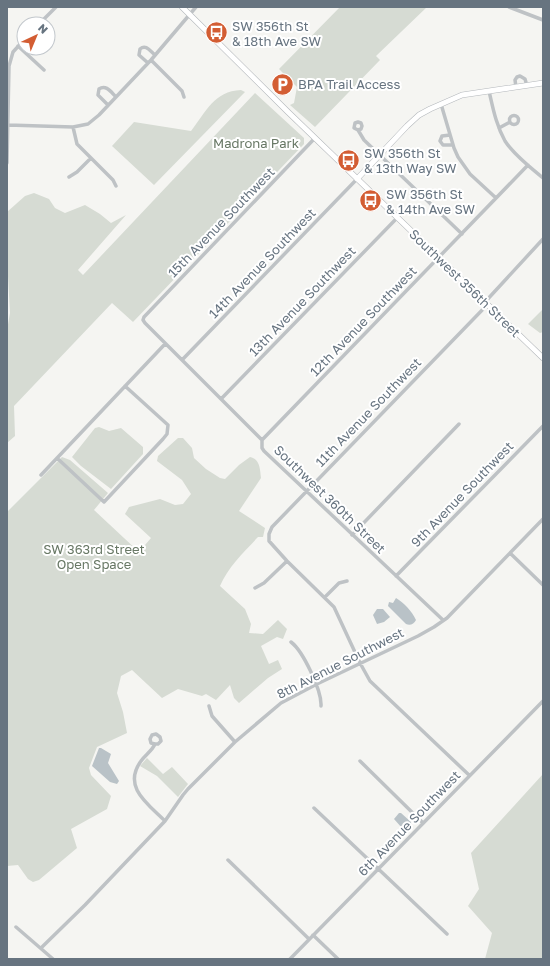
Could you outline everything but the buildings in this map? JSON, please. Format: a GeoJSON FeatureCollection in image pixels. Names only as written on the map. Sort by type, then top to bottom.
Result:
{"type":"FeatureCollection","features":[{"type":"Feature","properties":{"kind":"main road","name":"Southwest 356th Street"},"geometry":{"type":"LineString","coordinates":[[182,7],[397,218],[543,358]]}},
{"type":"Feature","properties":{"kind":"main road"},"geometry":{"type":"LineString","coordinates":[[357,178],[419,115],[462,95],[543,83]]}},
{"type":"Feature","properties":{"kind":"street"},"geometry":{"type":"LineString","coordinates":[[47,16],[56,7]]}},
{"type":"Feature","properties":{"kind":"street"},"geometry":{"type":"LineString","coordinates":[[8,126],[73,127],[88,124],[155,56],[196,7]]}},
{"type":"Feature","properties":{"kind":"street"},"geometry":{"type":"LineString","coordinates":[[508,7],[543,20]]}},
{"type":"Feature","properties":{"kind":"street"},"geometry":{"type":"LineString","coordinates":[[155,56],[146,48],[143,47],[140,49],[139,55],[182,91],[184,97]]}},
{"type":"Feature","properties":{"kind":"street"},"geometry":{"type":"LineString","coordinates":[[7,163],[7,102],[9,66],[13,52],[16,48]]}},
{"type":"Feature","properties":{"kind":"street"},"geometry":{"type":"LineString","coordinates":[[29,56],[44,70]]}},
{"type":"Feature","properties":{"kind":"street"},"geometry":{"type":"LineString","coordinates":[[516,87],[515,80],[518,76],[524,78],[527,86]]}},
{"type":"Feature","properties":{"kind":"street"},"geometry":{"type":"LineString","coordinates":[[108,105],[98,95],[99,89],[102,87],[105,88],[116,97]]}},
{"type":"Feature","properties":{"kind":"street"},"geometry":{"type":"LineString","coordinates":[[489,91],[499,128],[508,145],[543,178]]}},
{"type":"Feature","properties":{"kind":"street"},"geometry":{"type":"LineString","coordinates":[[441,104],[453,145],[458,156],[466,168],[496,198]]}},
{"type":"Feature","properties":{"kind":"street"},"geometry":{"type":"LineString","coordinates":[[499,128],[510,122]]}},
{"type":"Feature","properties":{"kind":"street"},"geometry":{"type":"LineString","coordinates":[[73,127],[77,144],[113,180],[116,186]]}},
{"type":"Feature","properties":{"kind":"street"},"geometry":{"type":"LineString","coordinates":[[358,130],[364,140],[462,234]]}},
{"type":"Feature","properties":{"kind":"street"},"geometry":{"type":"LineString","coordinates":[[450,135],[442,136],[440,141],[441,144],[445,146],[453,145]]}},
{"type":"Feature","properties":{"kind":"street","name":"15th Avenue Southwest"},"geometry":{"type":"LineString","coordinates":[[143,320],[315,138]]}},
{"type":"Feature","properties":{"kind":"street"},"geometry":{"type":"LineString","coordinates":[[69,177],[77,172],[91,158]]}},
{"type":"Feature","properties":{"kind":"street","name":"12th Avenue Southwest"},"geometry":{"type":"LineString","coordinates":[[262,440],[528,165]]}},
{"type":"Feature","properties":{"kind":"street","name":"14th Avenue Southwest"},"geometry":{"type":"LineString","coordinates":[[182,360],[357,178]]}},
{"type":"Feature","properties":{"kind":"street","name":"13th Avenue Southwest"},"geometry":{"type":"LineString","coordinates":[[221,399],[397,218]]}},
{"type":"Feature","properties":{"kind":"street","name":"11th Avenue Southwest"},"geometry":{"type":"LineString","coordinates":[[287,560],[272,546],[268,537],[269,530],[487,303],[543,239]]}},
{"type":"Feature","properties":{"kind":"street","name":"Southwest 360th Street"},"geometry":{"type":"LineString","coordinates":[[143,320],[165,344],[262,440],[262,448],[264,451],[443,620]]}},
{"type":"Feature","properties":{"kind":"street"},"geometry":{"type":"LineString","coordinates":[[41,475],[165,344]]}},
{"type":"Feature","properties":{"kind":"street"},"geometry":{"type":"LineString","coordinates":[[57,458],[104,502],[167,434],[168,425],[125,386]]}},
{"type":"Feature","properties":{"kind":"street"},"geometry":{"type":"LineString","coordinates":[[352,535],[459,424]]}},
{"type":"Feature","properties":{"kind":"street","name":"9th Avenue Southwest"},"geometry":{"type":"LineString","coordinates":[[396,576],[543,426]]}},
{"type":"Feature","properties":{"kind":"street","name":"8th Avenue Southwest"},"geometry":{"type":"LineString","coordinates":[[41,948],[165,821],[185,792],[235,742],[281,703],[317,684],[418,636],[443,620],[543,519]]}},
{"type":"Feature","properties":{"kind":"street"},"geometry":{"type":"LineString","coordinates":[[510,554],[543,585]]}},
{"type":"Feature","properties":{"kind":"street"},"geometry":{"type":"LineString","coordinates":[[255,588],[264,583],[287,560],[325,597],[337,612],[360,663],[367,676],[375,686],[469,775]]}},
{"type":"Feature","properties":{"kind":"street"},"geometry":{"type":"LineString","coordinates":[[325,597],[340,582],[347,581]]}},
{"type":"Feature","properties":{"kind":"street"},"geometry":{"type":"LineString","coordinates":[[291,642],[300,650],[317,684],[321,706]]}},
{"type":"Feature","properties":{"kind":"street","name":"6th Avenue Southwest"},"geometry":{"type":"LineString","coordinates":[[290,959],[543,701]]}},
{"type":"Feature","properties":{"kind":"street"},"geometry":{"type":"LineString","coordinates":[[209,706],[212,716],[235,742]]}},
{"type":"Feature","properties":{"kind":"street"},"geometry":{"type":"LineString","coordinates":[[155,744],[154,748],[145,756],[138,766],[135,772],[134,783],[135,788],[141,797],[165,821]]}},
{"type":"Feature","properties":{"kind":"street"},"geometry":{"type":"LineString","coordinates":[[360,761],[423,823]]}},
{"type":"Feature","properties":{"kind":"street"},"geometry":{"type":"LineString","coordinates":[[314,808],[447,934]]}},
{"type":"Feature","properties":{"kind":"street"},"geometry":{"type":"LineString","coordinates":[[228,860],[309,939]]}},
{"type":"Feature","properties":{"kind":"street"},"geometry":{"type":"LineString","coordinates":[[16,927],[52,959]]}},
{"type":"Feature","properties":{"kind":"street"},"geometry":{"type":"LineString","coordinates":[[313,935],[338,959]]}},
{"type":"Feature","properties":{"kind":"green space"},"geometry":{"type":"Polygon","coordinates":[[[340,7],[427,7],[376,56],[380,60],[315,127],[290,105],[294,103],[297,87],[279,69],[340,7]]]}},
{"type":"Feature","properties":{"kind":"green space"},"geometry":{"type":"Polygon","coordinates":[[[241,90],[245,92],[154,185],[112,146],[134,122],[191,131],[206,110],[217,98],[232,91],[241,90]]]}},
{"type":"Feature","properties":{"kind":"green space","name":"Madrona Park"},"geometry":{"type":"Polygon","coordinates":[[[255,93],[304,138],[304,144],[133,322],[112,303],[14,406],[15,436],[7,443],[7,330],[10,313],[7,258],[7,212],[25,196],[34,193],[49,199],[55,208],[65,213],[85,205],[111,223],[126,215],[78,270],[83,275],[255,93]]]}},
{"type":"Feature","properties":{"kind":"green space"},"geometry":{"type":"Polygon","coordinates":[[[543,309],[543,332],[540,333],[528,324],[543,309]]]}},
{"type":"Feature","properties":{"kind":"green space"},"geometry":{"type":"Polygon","coordinates":[[[99,427],[109,431],[121,428],[143,447],[143,454],[111,489],[81,466],[72,457],[95,428],[99,427]]]}},
{"type":"Feature","properties":{"kind":"green space","name":"SW 363rd Street Open Space"},"geometry":{"type":"Polygon","coordinates":[[[178,438],[183,438],[192,448],[194,458],[206,469],[220,478],[225,479],[239,465],[250,457],[258,462],[261,478],[239,511],[265,528],[263,537],[258,537],[242,554],[227,572],[220,586],[245,609],[251,624],[249,633],[263,634],[278,620],[287,629],[283,639],[277,637],[261,646],[269,664],[278,660],[282,669],[268,678],[239,703],[234,698],[230,685],[216,700],[206,694],[202,696],[178,689],[162,698],[132,670],[121,676],[117,693],[123,712],[127,733],[97,747],[89,768],[91,775],[111,796],[107,809],[71,829],[77,848],[39,880],[33,882],[28,879],[18,865],[7,866],[7,512],[62,457],[70,460],[108,493],[94,510],[139,552],[151,538],[125,514],[129,507],[160,499],[175,505],[183,504],[191,494],[182,480],[157,461],[158,456],[178,438]]]}},
{"type":"Feature","properties":{"kind":"green space"},"geometry":{"type":"Polygon","coordinates":[[[147,758],[163,774],[172,767],[188,784],[178,797],[157,776],[140,766],[147,758]]]}},
{"type":"Feature","properties":{"kind":"green space"},"geometry":{"type":"Polygon","coordinates":[[[543,774],[543,959],[485,959],[492,933],[468,906],[479,889],[471,853],[543,774]]]}},
{"type":"Feature","properties":{"kind":"shaded area"},"geometry":{"type":"Polygon","coordinates":[[[396,598],[412,613],[416,620],[413,624],[406,624],[388,606],[389,602],[393,603],[396,598]]]}},
{"type":"Feature","properties":{"kind":"shaded area"},"geometry":{"type":"Polygon","coordinates":[[[377,609],[383,609],[390,617],[384,622],[377,624],[373,615],[377,609]]]}},
{"type":"Feature","properties":{"kind":"shaded area"},"geometry":{"type":"Polygon","coordinates":[[[99,748],[111,754],[108,763],[119,781],[117,784],[110,782],[92,766],[99,748]]]}},
{"type":"Feature","properties":{"kind":"shaded area"},"geometry":{"type":"Polygon","coordinates":[[[399,813],[411,822],[411,825],[407,829],[405,827],[402,828],[394,819],[399,813]]]}},
{"type":"Feature","properties":{"kind":"place","name":"SW 356th St & 18th Ave SW"},"geometry":{"type":"Point","coordinates":[216,33]}},
{"type":"Feature","properties":{"kind":"place","name":"BPA Trail Access"},"geometry":{"type":"Point","coordinates":[282,84]}},
{"type":"Feature","properties":{"kind":"place","name":"SW 356th St & 13th Way SW"},"geometry":{"type":"Point","coordinates":[348,160]}},
{"type":"Feature","properties":{"kind":"place","name":"SW 356th St & 14th Ave SW"},"geometry":{"type":"Point","coordinates":[371,201]}}]}
